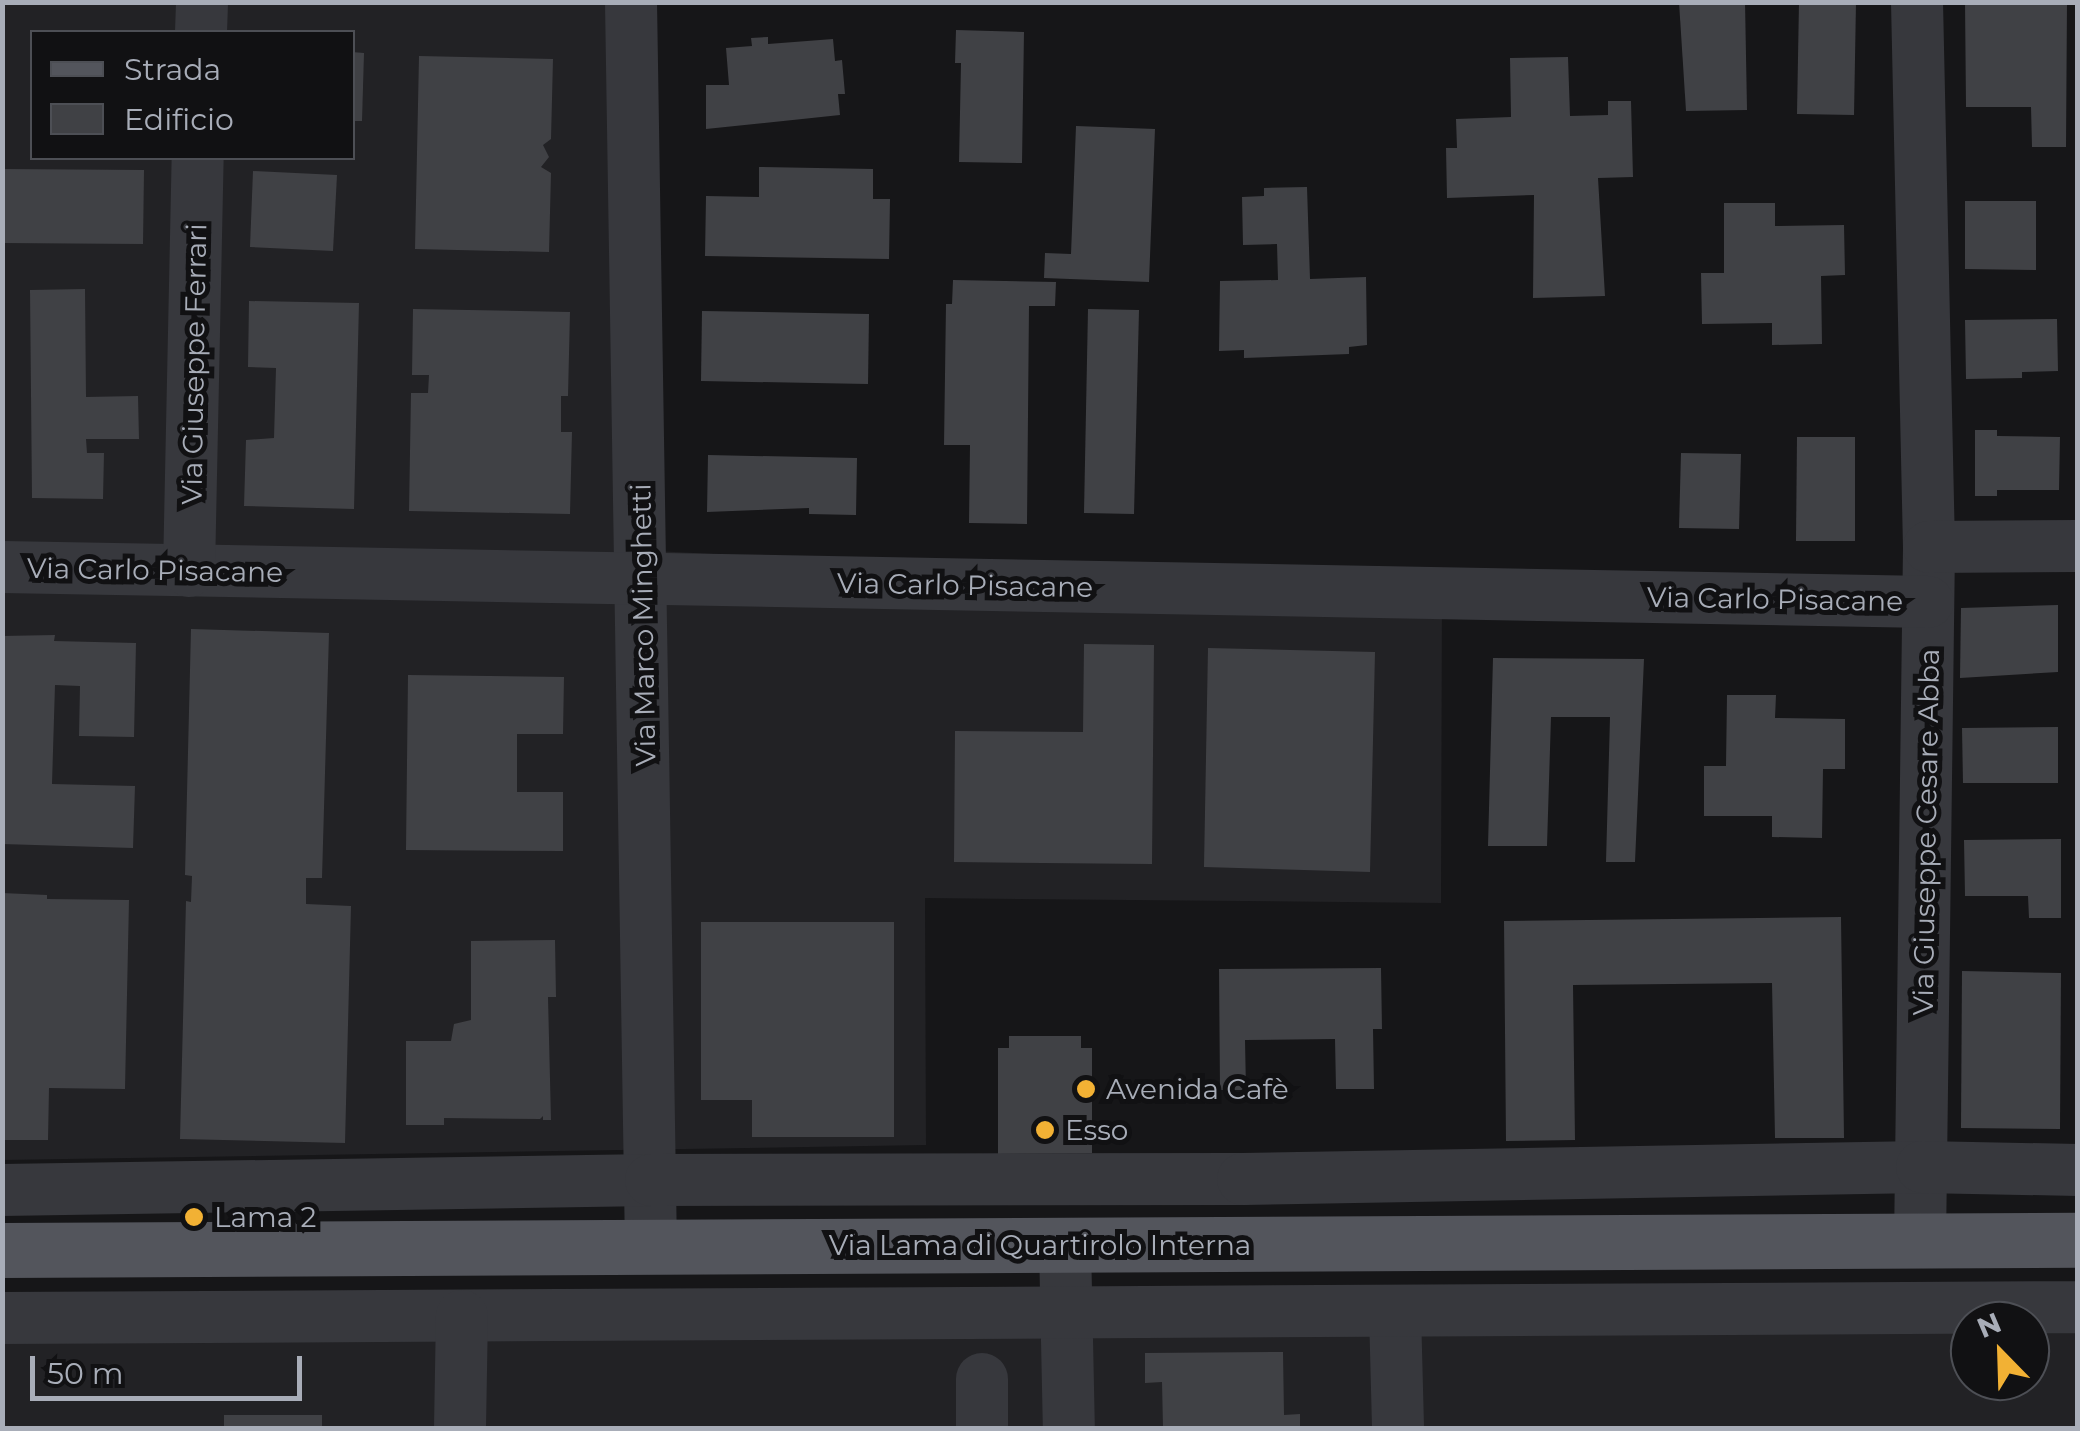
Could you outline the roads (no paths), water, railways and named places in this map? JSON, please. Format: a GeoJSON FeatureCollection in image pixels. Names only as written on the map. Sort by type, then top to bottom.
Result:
{"type":"FeatureCollection","features":[{"type":"Feature","properties":{"kind":"main road","name":"Via Lama di Quartirolo Interna"},"geometry":{"type":"LineString","coordinates":[[2,1250],[2078,1240]]}},
{"type":"Feature","properties":{"kind":"street"},"geometry":{"type":"LineString","coordinates":[[201,30],[202,2]]}},
{"type":"Feature","properties":{"kind":"street","name":"Via Marco Minghetti"},"geometry":{"type":"LineString","coordinates":[[631,2],[651,1247]]}},
{"type":"Feature","properties":{"kind":"street","name":"Via Giuseppe Cesare Abba"},"geometry":{"type":"LineString","coordinates":[[1918,2],[1929,547],[1920,1242]]}},
{"type":"Feature","properties":{"kind":"street","name":"Via Giuseppe Ferrari"},"geometry":{"type":"LineString","coordinates":[[189,571],[198,160]]}},
{"type":"Feature","properties":{"kind":"street"},"geometry":{"type":"LineString","coordinates":[[1929,547],[2078,546]]}},
{"type":"Feature","properties":{"kind":"street","name":"Via Carlo Pisacane"},"geometry":{"type":"LineString","coordinates":[[2,567],[1928,602]]}},
{"type":"Feature","properties":{"kind":"street"},"geometry":{"type":"LineString","coordinates":[[2,1190],[651,1180],[1244,1180],[1922,1167],[2078,1170]]}},
{"type":"Feature","properties":{"kind":"street"},"geometry":{"type":"LineString","coordinates":[[1244,1180],[1311,1244]]}},
{"type":"Feature","properties":{"kind":"street"},"geometry":{"type":"LineString","coordinates":[[1065,1244],[1069,1428]]}},
{"type":"Feature","properties":{"kind":"street"},"geometry":{"type":"LineString","coordinates":[[2,1318],[2078,1306]]}},
{"type":"Feature","properties":{"kind":"street"},"geometry":{"type":"LineString","coordinates":[[1395,1312],[1398,1428]]}},
{"type":"Feature","properties":{"kind":"street"},"geometry":{"type":"LineString","coordinates":[[460,1428],[462,1316]]}},
{"type":"Feature","properties":{"kind":"place","name":"Avenida Cafè"},"geometry":{"type":"Point","coordinates":[1086,1089]}},
{"type":"Feature","properties":{"kind":"place","name":"Esso"},"geometry":{"type":"Point","coordinates":[1045,1130]}},
{"type":"Feature","properties":{"kind":"place","name":"Lama 2"},"geometry":{"type":"Point","coordinates":[194,1217]}}]}
